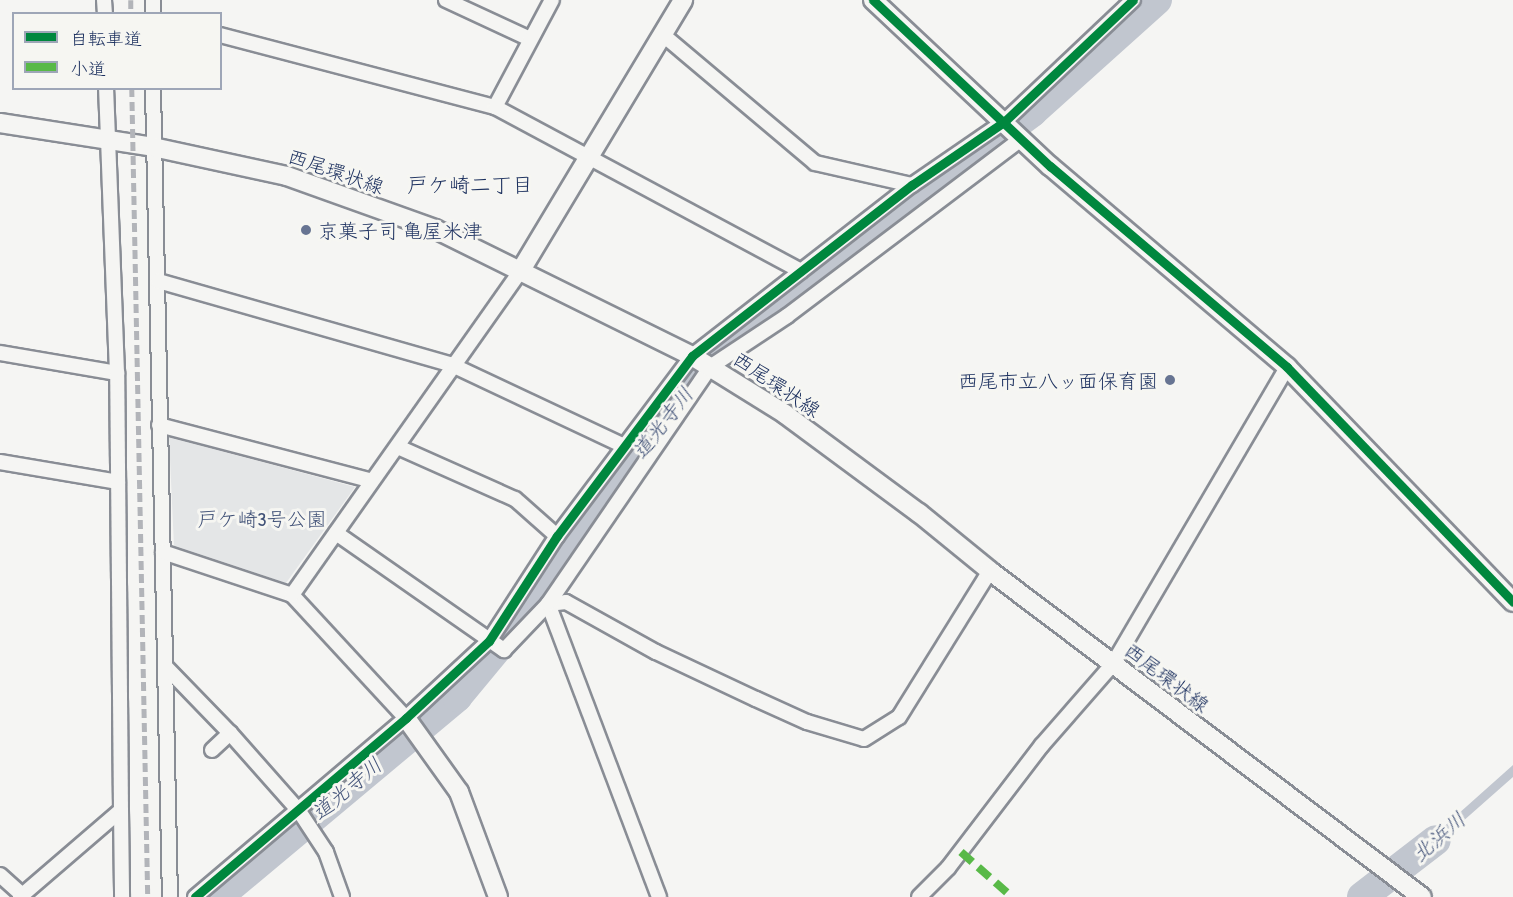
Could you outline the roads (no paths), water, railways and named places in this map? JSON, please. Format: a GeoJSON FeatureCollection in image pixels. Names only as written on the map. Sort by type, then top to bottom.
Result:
{"type":"FeatureCollection","features":[{"type":"Feature","properties":{"kind":"main road"},"geometry":{"type":"LineString","coordinates":[[521,270],[683,0]]}},
{"type":"Feature","properties":{"kind":"main road"},"geometry":{"type":"LineString","coordinates":[[881,2],[1050,166],[1287,367],[1513,602]]}},
{"type":"Feature","properties":{"kind":"main road","name":"西尾環状線"},"geometry":{"type":"LineString","coordinates":[[0,123],[153,147],[287,176],[435,229],[701,361],[785,414],[919,513],[990,571],[1422,897]]}},
{"type":"Feature","properties":{"kind":"main road"},"geometry":{"type":"LineString","coordinates":[[407,718],[459,792],[498,897]]}},
{"type":"Feature","properties":{"kind":"street"},"geometry":{"type":"LineString","coordinates":[[446,0],[530,39]]}},
{"type":"Feature","properties":{"kind":"street"},"geometry":{"type":"LineString","coordinates":[[495,106],[552,0]]}},
{"type":"Feature","properties":{"kind":"street"},"geometry":{"type":"LineString","coordinates":[[195,897],[299,812],[407,718],[490,641],[557,536],[624,446],[701,361],[801,271],[912,185],[1005,122],[1133,0]]}},
{"type":"Feature","properties":{"kind":"street"},"geometry":{"type":"LineString","coordinates":[[662,34],[815,162],[912,185]]}},
{"type":"Feature","properties":{"kind":"street"},"geometry":{"type":"LineString","coordinates":[[222,36],[495,106],[801,271]]}},
{"type":"Feature","properties":{"kind":"street"},"geometry":{"type":"LineString","coordinates":[[106,90],[117,373],[122,897]]}},
{"type":"Feature","properties":{"kind":"street"},"geometry":{"type":"LineString","coordinates":[[153,90],[170,897]]}},
{"type":"Feature","properties":{"kind":"street"},"geometry":{"type":"LineString","coordinates":[[336,533],[504,650],[548,604],[701,361],[787,316],[1021,137]]}},
{"type":"Feature","properties":{"kind":"street"},"geometry":{"type":"LineString","coordinates":[[292,595],[521,270]]}},
{"type":"Feature","properties":{"kind":"street"},"geometry":{"type":"LineString","coordinates":[[158,281],[452,365],[624,446]]}},
{"type":"Feature","properties":{"kind":"street"},"geometry":{"type":"LineString","coordinates":[[0,353],[117,373]]}},
{"type":"Feature","properties":{"kind":"street"},"geometry":{"type":"LineString","coordinates":[[919,897],[948,868],[1042,745],[1113,664],[1287,367]]}},
{"type":"Feature","properties":{"kind":"street"},"geometry":{"type":"LineString","coordinates":[[159,425],[372,481]]}},
{"type":"Feature","properties":{"kind":"street"},"geometry":{"type":"LineString","coordinates":[[398,447],[515,499],[557,536]]}},
{"type":"Feature","properties":{"kind":"street"},"geometry":{"type":"LineString","coordinates":[[0,462],[118,482]]}},
{"type":"Feature","properties":{"kind":"street"},"geometry":{"type":"LineString","coordinates":[[163,552],[292,595],[407,718]]}},
{"type":"Feature","properties":{"kind":"street"},"geometry":{"type":"LineString","coordinates":[[548,604],[566,602],[656,652],[756,699],[807,722],[864,739],[899,717],[990,571]]}},
{"type":"Feature","properties":{"kind":"street"},"geometry":{"type":"LineString","coordinates":[[548,604],[659,897]]}},
{"type":"Feature","properties":{"kind":"street"},"geometry":{"type":"LineString","coordinates":[[166,667],[230,732],[299,812],[326,852],[342,897]]}},
{"type":"Feature","properties":{"kind":"street"},"geometry":{"type":"LineString","coordinates":[[212,750],[230,732]]}},
{"type":"Feature","properties":{"kind":"street"},"geometry":{"type":"LineString","coordinates":[[0,875],[21,896],[121,810]]}},
{"type":"Feature","properties":{"kind":"water","name":"北浜川"},"geometry":{"type":"Polygon","coordinates":[[[1513,765],[1513,777],[1419,860],[1412,872],[1394,860],[1411,856],[1513,765]]]}},
{"type":"Feature","properties":{"kind":"water","name":"北浜川"},"geometry":{"type":"Polygon","coordinates":[[[1369,881],[1383,892],[1369,897],[1357,897],[1369,881]]]}},
{"type":"Feature","properties":{"kind":"waterway","name":"道光寺川"},"geometry":{"type":"LineString","coordinates":[[218,897],[457,697],[538,599],[580,531],[711,356],[725,342],[1032,112],[1157,0]]}},
{"type":"Feature","properties":{"kind":"waterway","name":"北浜川"},"geometry":{"type":"LineString","coordinates":[[1362,897],[1436,840]]}},
{"type":"Feature","properties":{"kind":"railway"},"geometry":{"type":"LineString","coordinates":[[131,0],[131,12]]}},
{"type":"Feature","properties":{"kind":"railway"},"geometry":{"type":"LineString","coordinates":[[132,90],[148,897]]}},
{"type":"Feature","properties":{"kind":"place","name":"京菓子司 亀屋米津"},"geometry":{"type":"Point","coordinates":[306,230]}},
{"type":"Feature","properties":{"kind":"place","name":"西尾市立八ッ面保育園"},"geometry":{"type":"Point","coordinates":[1170,380]}},
{"type":"Feature","properties":{"kind":"district","name":"戸ケ崎二丁目"},"geometry":{"type":"Point","coordinates":[470,185]}},
{"type":"Feature","properties":{"kind":"park label","name":"戸ケ崎3号公園"},"geometry":{"type":"Point","coordinates":[262,518]}}]}
